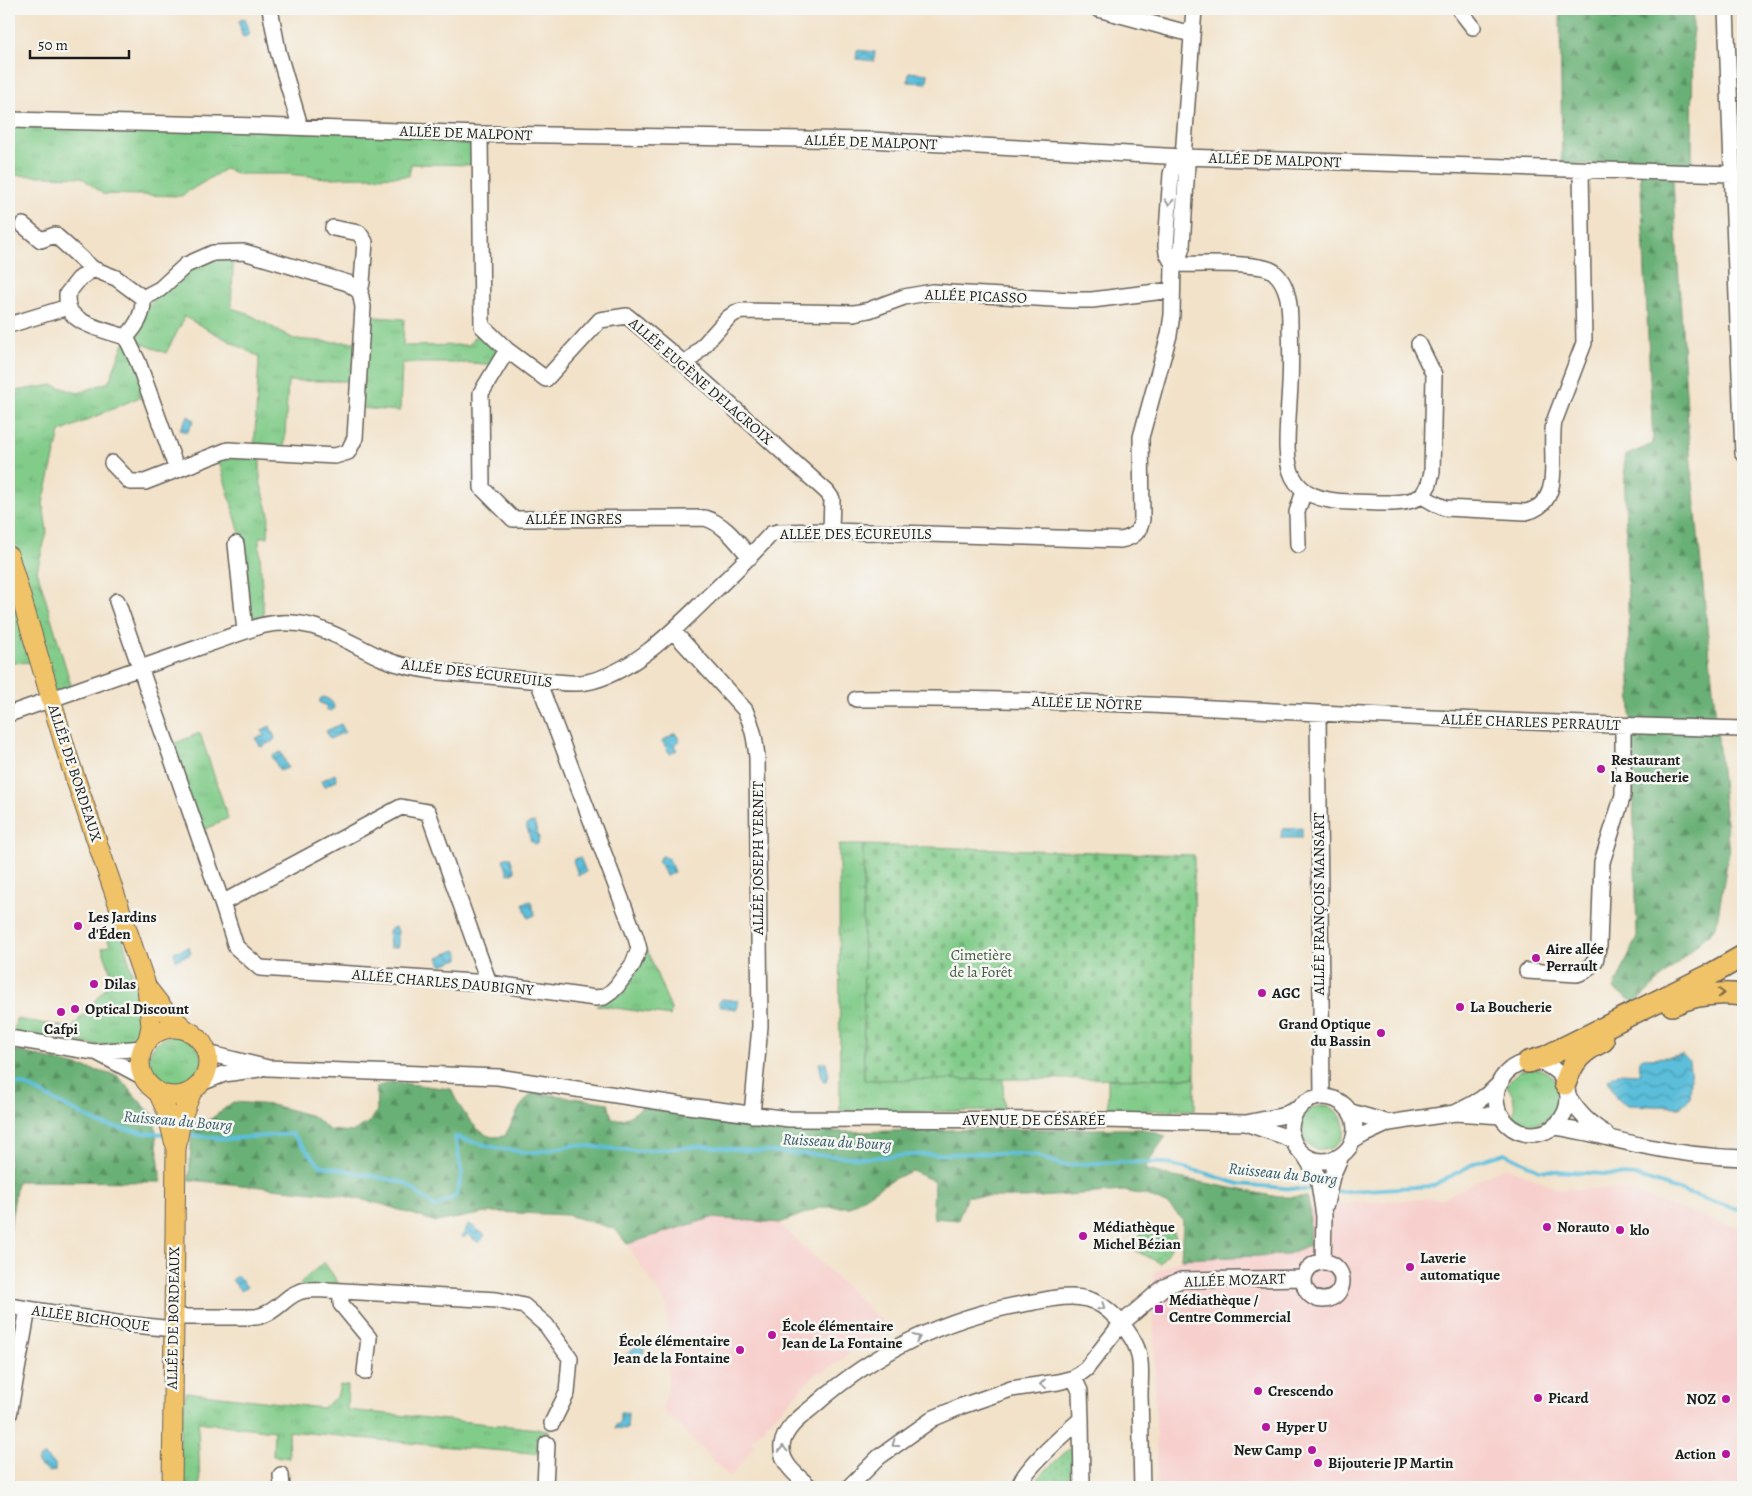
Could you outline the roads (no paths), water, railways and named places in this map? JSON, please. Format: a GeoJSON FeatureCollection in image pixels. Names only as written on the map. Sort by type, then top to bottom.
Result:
{"type":"FeatureCollection","features":[{"type":"Feature","properties":{"kind":"highway"},"geometry":{"type":"LineString","coordinates":[[1528,1062],[1554,1053],[1708,976],[1743,956]]}},
{"type":"Feature","properties":{"kind":"highway"},"geometry":{"type":"LineString","coordinates":[[1567,1090],[1575,1061],[1583,1052],[1678,1002],[1714,993],[1743,995]]}},
{"type":"Feature","properties":{"kind":"main road","name":"ALLÉE DE BORDEAUX"},"geometry":{"type":"LineString","coordinates":[[9,556],[51,700],[147,988],[151,1026],[145,1044]]}},
{"type":"Feature","properties":{"kind":"main road","name":"ALLÉE DE BORDEAUX"},"geometry":{"type":"LineString","coordinates":[[147,988],[165,1011],[185,1029]]}},
{"type":"Feature","properties":{"kind":"main road"},"geometry":{"type":"LineString","coordinates":[[158,1092],[176,1096],[197,1087],[207,1068],[207,1053],[203,1043],[195,1034],[175,1027],[164,1029],[155,1034],[145,1044],[140,1058],[143,1077],[158,1092],[175,1122]]}},
{"type":"Feature","properties":{"kind":"main road","name":"ALLÉE DE BORDEAUX"},"geometry":{"type":"LineString","coordinates":[[172,1487],[175,1122],[197,1087]]}},
{"type":"Feature","properties":{"kind":"street"},"geometry":{"type":"LineString","coordinates":[[270,9],[278,51],[298,119],[298,128]]}},
{"type":"Feature","properties":{"kind":"street"},"geometry":{"type":"LineString","coordinates":[[1098,9],[1191,34]]}},
{"type":"Feature","properties":{"kind":"street","name":"ALLÉE DES ÉCUREUILS"},"geometry":{"type":"LineString","coordinates":[[9,714],[245,631],[277,622],[322,628],[396,663],[437,670],[538,681],[578,683],[594,680],[626,666],[673,631],[774,532],[831,531],[1120,540],[1134,535],[1141,525],[1142,519],[1140,437],[1169,334],[1172,315],[1173,264],[1179,257],[1182,247],[1187,165],[1183,157],[1194,9]]}},
{"type":"Feature","properties":{"kind":"street"},"geometry":{"type":"LineString","coordinates":[[1459,9],[1473,27]]}},
{"type":"Feature","properties":{"kind":"street"},"geometry":{"type":"LineString","coordinates":[[1726,9],[1743,454]]}},
{"type":"Feature","properties":{"kind":"street","name":"ALLÉE DE MALPONT"},"geometry":{"type":"LineString","coordinates":[[9,120],[480,134],[870,140],[1183,157],[1732,174]]}},
{"type":"Feature","properties":{"kind":"street","name":"ALLÉE EUGÈNE DELACROIX"},"geometry":{"type":"LineString","coordinates":[[480,134],[482,326],[507,350],[546,379],[600,320],[627,316],[686,365],[828,492],[832,500],[831,531]]}},
{"type":"Feature","properties":{"kind":"street"},"geometry":{"type":"LineString","coordinates":[[1422,496],[1445,508],[1526,512],[1542,506],[1547,499],[1551,490],[1552,433],[1554,422],[1584,343],[1581,170]]}},
{"type":"Feature","properties":{"kind":"street"},"geometry":{"type":"LineString","coordinates":[[23,225],[41,240],[56,234],[93,269],[116,278],[143,298],[144,309],[135,328],[126,337]]}},
{"type":"Feature","properties":{"kind":"street"},"geometry":{"type":"LineString","coordinates":[[112,463],[130,482],[145,482],[228,450],[335,456],[348,452],[355,438],[363,307],[360,292],[365,242],[359,233],[347,229],[332,228]]}},
{"type":"Feature","properties":{"kind":"street"},"geometry":{"type":"LineString","coordinates":[[143,298],[160,289],[186,265],[213,253],[234,252],[244,252],[348,283],[360,292]]}},
{"type":"Feature","properties":{"kind":"street"},"geometry":{"type":"LineString","coordinates":[[1173,264],[1258,266],[1273,271],[1282,282],[1288,301],[1290,332],[1287,458],[1293,475],[1304,491],[1318,498],[1336,502],[1401,502],[1422,496],[1429,484],[1432,472],[1434,375],[1419,344]]}},
{"type":"Feature","properties":{"kind":"street"},"geometry":{"type":"LineString","coordinates":[[93,269],[78,279],[67,294],[68,307],[75,318],[101,330],[126,337],[138,362],[177,470]]}},
{"type":"Feature","properties":{"kind":"street","name":"ALLÉE PICASSO"},"geometry":{"type":"LineString","coordinates":[[686,365],[728,318],[742,311],[854,313],[869,310],[904,297],[932,292],[1092,300],[1172,290]]}},
{"type":"Feature","properties":{"kind":"street"},"geometry":{"type":"LineString","coordinates":[[9,325],[68,307]]}},
{"type":"Feature","properties":{"kind":"street","name":"ALLÉE INGRES"},"geometry":{"type":"LineString","coordinates":[[507,350],[482,393],[482,488],[513,519],[705,518],[723,526],[750,557]]}},
{"type":"Feature","properties":{"kind":"street"},"geometry":{"type":"LineString","coordinates":[[1298,545],[1297,512],[1304,491]]}},
{"type":"Feature","properties":{"kind":"street"},"geometry":{"type":"LineString","coordinates":[[236,544],[245,631]]}},
{"type":"Feature","properties":{"kind":"street"},"geometry":{"type":"LineString","coordinates":[[117,602],[142,668]]}},
{"type":"Feature","properties":{"kind":"street","name":"ALLÉE JOSEPH VERNET"},"geometry":{"type":"LineString","coordinates":[[673,631],[745,710],[755,736],[757,757],[760,1026],[752,1115]]}},
{"type":"Feature","properties":{"kind":"street","name":"ALLÉE CHARLES DAUBIGNY"},"geometry":{"type":"LineString","coordinates":[[142,668],[236,947],[260,968],[489,982],[595,998],[604,997],[617,986],[633,964],[639,949],[538,681]]}},
{"type":"Feature","properties":{"kind":"street","name":"ALLÉE LE NÔTRE"},"geometry":{"type":"LineString","coordinates":[[856,699],[1040,701],[1318,713]]}},
{"type":"Feature","properties":{"kind":"street","name":"ALLÉE CHARLES PERRAULT"},"geometry":{"type":"LineString","coordinates":[[1318,713],[1623,726],[1743,729]]}},
{"type":"Feature","properties":{"kind":"street","name":"ALLÉE FRANÇOIS MANSART"},"geometry":{"type":"LineString","coordinates":[[1318,713],[1322,1096]]}},
{"type":"Feature","properties":{"kind":"street"},"geometry":{"type":"LineString","coordinates":[[1528,971],[1577,974],[1585,971],[1595,961],[1599,945],[1602,862],[1623,795],[1623,726]]}},
{"type":"Feature","properties":{"kind":"street"},"geometry":{"type":"LineString","coordinates":[[222,903],[401,807],[428,812],[489,982]]}},
{"type":"Feature","properties":{"kind":"street"},"geometry":{"type":"LineString","coordinates":[[9,1038],[94,1052],[143,1077]]}},
{"type":"Feature","properties":{"kind":"street"},"geometry":{"type":"LineString","coordinates":[[94,1052],[145,1044]]}},
{"type":"Feature","properties":{"kind":"street"},"geometry":{"type":"LineString","coordinates":[[207,1053],[268,1068]]}},
{"type":"Feature","properties":{"kind":"street"},"geometry":{"type":"LineString","coordinates":[[1455,1113],[1484,1098],[1507,1072],[1517,1066],[1528,1062],[1540,1062],[1559,1074],[1580,1115],[1613,1138]]}},
{"type":"Feature","properties":{"kind":"street"},"geometry":{"type":"LineString","coordinates":[[197,1087],[224,1074],[268,1068]]}},
{"type":"Feature","properties":{"kind":"street","name":"AVENUE DE CÉSARÉE"},"geometry":{"type":"LineString","coordinates":[[268,1068],[498,1077],[752,1115],[822,1120],[1102,1120],[1246,1123],[1281,1116],[1297,1109]]}},
{"type":"Feature","properties":{"kind":"street"},"geometry":{"type":"LineString","coordinates":[[1500,1082],[1497,1104],[1502,1116],[1509,1125],[1519,1131],[1531,1134],[1553,1127],[1562,1118],[1567,1108],[1567,1090]]}},
{"type":"Feature","properties":{"kind":"street"},"geometry":{"type":"LineString","coordinates":[[1323,1261],[1325,1176],[1348,1150],[1353,1141],[1355,1122],[1351,1112],[1339,1100],[1322,1096],[1304,1102],[1292,1117],[1290,1127],[1296,1147],[1325,1176]]}},
{"type":"Feature","properties":{"kind":"street"},"geometry":{"type":"LineString","coordinates":[[1351,1112],[1389,1123]]}},
{"type":"Feature","properties":{"kind":"street"},"geometry":{"type":"LineString","coordinates":[[1353,1141],[1389,1123],[1455,1113],[1502,1116]]}},
{"type":"Feature","properties":{"kind":"street","name":"AVENUE DE CÉSARÉE"},"geometry":{"type":"LineString","coordinates":[[1246,1123],[1293,1141]]}},
{"type":"Feature","properties":{"kind":"street"},"geometry":{"type":"LineString","coordinates":[[1553,1127],[1690,1155],[1743,1158]]}},
{"type":"Feature","properties":{"kind":"street"},"geometry":{"type":"LineString","coordinates":[[1305,1156],[1312,1160],[1323,1161],[1341,1156]]}},
{"type":"Feature","properties":{"kind":"street"},"geometry":{"type":"LineString","coordinates":[[1323,1261],[1334,1264],[1341,1273],[1342,1285],[1336,1296],[1324,1301],[1311,1296],[1304,1285],[1304,1278],[1308,1268],[1317,1262],[1323,1261]]}},
{"type":"Feature","properties":{"kind":"street","name":"ALLÉE MOZART"},"geometry":{"type":"LineString","coordinates":[[1074,1378],[1086,1369],[1121,1324],[1164,1287],[1181,1280],[1304,1278]]}},
{"type":"Feature","properties":{"kind":"street","name":"ALLÉE BICHOQUE"},"geometry":{"type":"LineString","coordinates":[[9,1306],[173,1323],[256,1317],[269,1314],[289,1297],[303,1290],[497,1300],[524,1306],[546,1325],[570,1358],[567,1393],[552,1423]]}},
{"type":"Feature","properties":{"kind":"street"},"geometry":{"type":"LineString","coordinates":[[341,1291],[341,1304],[369,1338],[365,1372]]}},
{"type":"Feature","properties":{"kind":"street"},"geometry":{"type":"LineString","coordinates":[[810,1487],[785,1462],[782,1448],[785,1436],[795,1422],[849,1378],[890,1350],[960,1320],[1001,1308],[1072,1297],[1085,1298],[1101,1305],[1132,1337],[1139,1351],[1142,1487]]}},
{"type":"Feature","properties":{"kind":"street"},"geometry":{"type":"LineString","coordinates":[[9,1415],[28,1309]]}},
{"type":"Feature","properties":{"kind":"street"},"geometry":{"type":"LineString","coordinates":[[849,1487],[878,1456],[934,1418],[1011,1389],[1067,1381],[1074,1378],[1080,1391],[1082,1487]]}},
{"type":"Feature","properties":{"kind":"street"},"geometry":{"type":"LineString","coordinates":[[1019,1487],[1024,1476],[1054,1443],[1081,1419]]}},
{"type":"Feature","properties":{"kind":"street"},"geometry":{"type":"LineString","coordinates":[[545,1487],[547,1444]]}},
{"type":"Feature","properties":{"kind":"water"},"geometry":{"type":"Polygon","coordinates":[[[245,19],[250,34],[245,37],[242,36],[239,22],[245,19]]]}},
{"type":"Feature","properties":{"kind":"water"},"geometry":{"type":"Polygon","coordinates":[[[857,50],[875,52],[874,61],[856,59],[857,50]]]}},
{"type":"Feature","properties":{"kind":"water"},"geometry":{"type":"Polygon","coordinates":[[[909,72],[928,74],[927,83],[908,82],[909,72]]]}},
{"type":"Feature","properties":{"kind":"water"},"geometry":{"type":"Polygon","coordinates":[[[188,416],[194,420],[187,433],[180,429],[188,416]]]}},
{"type":"Feature","properties":{"kind":"water"},"geometry":{"type":"Polygon","coordinates":[[[323,697],[332,702],[334,708],[332,711],[327,710],[325,705],[320,703],[320,699],[323,697]]]}},
{"type":"Feature","properties":{"kind":"water"},"geometry":{"type":"Polygon","coordinates":[[[341,724],[345,732],[330,739],[326,731],[341,724]]]}},
{"type":"Feature","properties":{"kind":"water"},"geometry":{"type":"Polygon","coordinates":[[[270,726],[275,738],[261,747],[255,738],[264,736],[262,730],[270,726]]]}},
{"type":"Feature","properties":{"kind":"water"},"geometry":{"type":"Polygon","coordinates":[[[675,733],[680,741],[674,745],[677,750],[670,754],[662,741],[675,733]]]}},
{"type":"Feature","properties":{"kind":"water"},"geometry":{"type":"Polygon","coordinates":[[[281,752],[288,768],[280,771],[272,756],[281,752]]]}},
{"type":"Feature","properties":{"kind":"water"},"geometry":{"type":"Polygon","coordinates":[[[335,774],[337,780],[324,787],[321,781],[335,774]]]}},
{"type":"Feature","properties":{"kind":"water"},"geometry":{"type":"Polygon","coordinates":[[[534,822],[539,838],[538,843],[535,844],[531,841],[526,825],[534,822]]]}},
{"type":"Feature","properties":{"kind":"water"},"geometry":{"type":"Polygon","coordinates":[[[1302,828],[1302,838],[1281,838],[1282,829],[1302,828]]]}},
{"type":"Feature","properties":{"kind":"water"},"geometry":{"type":"Polygon","coordinates":[[[663,856],[669,859],[674,872],[666,876],[658,862],[660,857],[663,856]]]}},
{"type":"Feature","properties":{"kind":"water"},"geometry":{"type":"Polygon","coordinates":[[[510,857],[515,872],[508,874],[503,859],[510,857]]]}},
{"type":"Feature","properties":{"kind":"water"},"geometry":{"type":"Polygon","coordinates":[[[580,857],[586,872],[578,875],[573,860],[580,857]]]}},
{"type":"Feature","properties":{"kind":"water"},"geometry":{"type":"Polygon","coordinates":[[[531,901],[535,915],[528,918],[523,903],[531,901]]]}},
{"type":"Feature","properties":{"kind":"water"},"geometry":{"type":"Polygon","coordinates":[[[395,927],[398,930],[398,947],[390,948],[389,931],[395,927]]]}},
{"type":"Feature","properties":{"kind":"water"},"geometry":{"type":"Polygon","coordinates":[[[189,947],[191,954],[176,960],[174,952],[189,947]]]}},
{"type":"Feature","properties":{"kind":"water"},"geometry":{"type":"Polygon","coordinates":[[[456,950],[459,954],[459,959],[441,965],[438,957],[456,950]]]}},
{"type":"Feature","properties":{"kind":"water"},"geometry":{"type":"Polygon","coordinates":[[[722,999],[739,1001],[737,1009],[721,1007],[718,1003],[722,999]]]}},
{"type":"Feature","properties":{"kind":"water"},"geometry":{"type":"Polygon","coordinates":[[[1682,1054],[1689,1061],[1691,1079],[1690,1099],[1680,1107],[1628,1105],[1616,1098],[1608,1080],[1618,1073],[1639,1074],[1640,1058],[1670,1057],[1682,1054]]]}},
{"type":"Feature","properties":{"kind":"water"},"geometry":{"type":"Polygon","coordinates":[[[826,1062],[829,1077],[827,1077],[826,1082],[823,1082],[819,1063],[826,1062]]]}},
{"type":"Feature","properties":{"kind":"water"},"geometry":{"type":"Polygon","coordinates":[[[469,1224],[485,1235],[479,1243],[467,1234],[464,1238],[462,1236],[469,1224]]]}},
{"type":"Feature","properties":{"kind":"water"},"geometry":{"type":"Polygon","coordinates":[[[237,1275],[247,1287],[241,1291],[232,1280],[237,1275]]]}},
{"type":"Feature","properties":{"kind":"water"},"geometry":{"type":"Polygon","coordinates":[[[639,1344],[645,1351],[630,1363],[627,1363],[625,1356],[639,1344]]]}},
{"type":"Feature","properties":{"kind":"water"},"geometry":{"type":"Polygon","coordinates":[[[620,1413],[628,1413],[627,1429],[615,1428],[620,1423],[620,1413]]]}},
{"type":"Feature","properties":{"kind":"water"},"geometry":{"type":"Polygon","coordinates":[[[45,1456],[55,1464],[55,1471],[49,1472],[40,1466],[37,1461],[45,1456]]]}},
{"type":"Feature","properties":{"kind":"waterway","name":"Ruisseau du Bourg"},"geometry":{"type":"LineString","coordinates":[[9,1083],[25,1085],[100,1124],[144,1133],[167,1134]]}},
{"type":"Feature","properties":{"kind":"waterway","name":"Ruisseau du Bourg"},"geometry":{"type":"LineString","coordinates":[[184,1134],[226,1139],[292,1134],[320,1165],[405,1183],[435,1207],[456,1196],[462,1174],[455,1137],[497,1148],[531,1153],[575,1145],[639,1151],[704,1146],[866,1158],[992,1153],[1035,1155],[1063,1165],[1120,1162],[1164,1163],[1239,1184],[1316,1191]]}},
{"type":"Feature","properties":{"kind":"waterway","name":"Ruisseau du Bourg"},"geometry":{"type":"LineString","coordinates":[[1333,1192],[1432,1186],[1479,1161],[1505,1153],[1539,1170],[1635,1176],[1743,1211]]}},
{"type":"Feature","properties":{"kind":"place","name":"Restaurant la Boucherie"},"geometry":{"type":"Point","coordinates":[1601,769]}},
{"type":"Feature","properties":{"kind":"place","name":"Les Jardins d'Éden"},"geometry":{"type":"Point","coordinates":[78,926]}},
{"type":"Feature","properties":{"kind":"place","name":"Aire allée Perrault"},"geometry":{"type":"Point","coordinates":[1536,958]}},
{"type":"Feature","properties":{"kind":"place","name":"Dilas"},"geometry":{"type":"Point","coordinates":[94,984]}},
{"type":"Feature","properties":{"kind":"place","name":"AGC"},"geometry":{"type":"Point","coordinates":[1262,993]}},
{"type":"Feature","properties":{"kind":"place","name":"La Boucherie"},"geometry":{"type":"Point","coordinates":[1460,1007]}},
{"type":"Feature","properties":{"kind":"place","name":"Optical Discount"},"geometry":{"type":"Point","coordinates":[75,1009]}},
{"type":"Feature","properties":{"kind":"place","name":"Cafpi"},"geometry":{"type":"Point","coordinates":[61,1012]}},
{"type":"Feature","properties":{"kind":"place","name":"Grand Optique du Bassin"},"geometry":{"type":"Point","coordinates":[1381,1033]}},
{"type":"Feature","properties":{"kind":"place","name":"Norauto"},"geometry":{"type":"Point","coordinates":[1547,1227]}},
{"type":"Feature","properties":{"kind":"place","name":"klo"},"geometry":{"type":"Point","coordinates":[1620,1230]}},
{"type":"Feature","properties":{"kind":"place","name":"Médiathèque Michel Bézian"},"geometry":{"type":"Point","coordinates":[1083,1236]}},
{"type":"Feature","properties":{"kind":"place","name":"Laverie automatique"},"geometry":{"type":"Point","coordinates":[1410,1267]}},
{"type":"Feature","properties":{"kind":"place","name":"Médiathèque / Centre Commercial"},"geometry":{"type":"Point","coordinates":[1159,1309]}},
{"type":"Feature","properties":{"kind":"place","name":"École élémentaire Jean de La Fontaine"},"geometry":{"type":"Point","coordinates":[772,1335]}},
{"type":"Feature","properties":{"kind":"place","name":"École élémentaire Jean de la Fontaine"},"geometry":{"type":"Point","coordinates":[740,1350]}},
{"type":"Feature","properties":{"kind":"place","name":"Crescendo"},"geometry":{"type":"Point","coordinates":[1258,1391]}},
{"type":"Feature","properties":{"kind":"place","name":"Picard"},"geometry":{"type":"Point","coordinates":[1538,1398]}},
{"type":"Feature","properties":{"kind":"place","name":"NOZ"},"geometry":{"type":"Point","coordinates":[1726,1399]}},
{"type":"Feature","properties":{"kind":"place","name":"Hyper U"},"geometry":{"type":"Point","coordinates":[1266,1427]}},
{"type":"Feature","properties":{"kind":"place","name":"New Camp"},"geometry":{"type":"Point","coordinates":[1312,1450]}},
{"type":"Feature","properties":{"kind":"place","name":"Action"},"geometry":{"type":"Point","coordinates":[1726,1454]}},
{"type":"Feature","properties":{"kind":"place","name":"Bijouterie JP Martin"},"geometry":{"type":"Point","coordinates":[1318,1463]}},
{"type":"Feature","properties":{"kind":"park label","name":"Cimetière de la Forêt"},"geometry":{"type":"Point","coordinates":[981,964]}}]}
